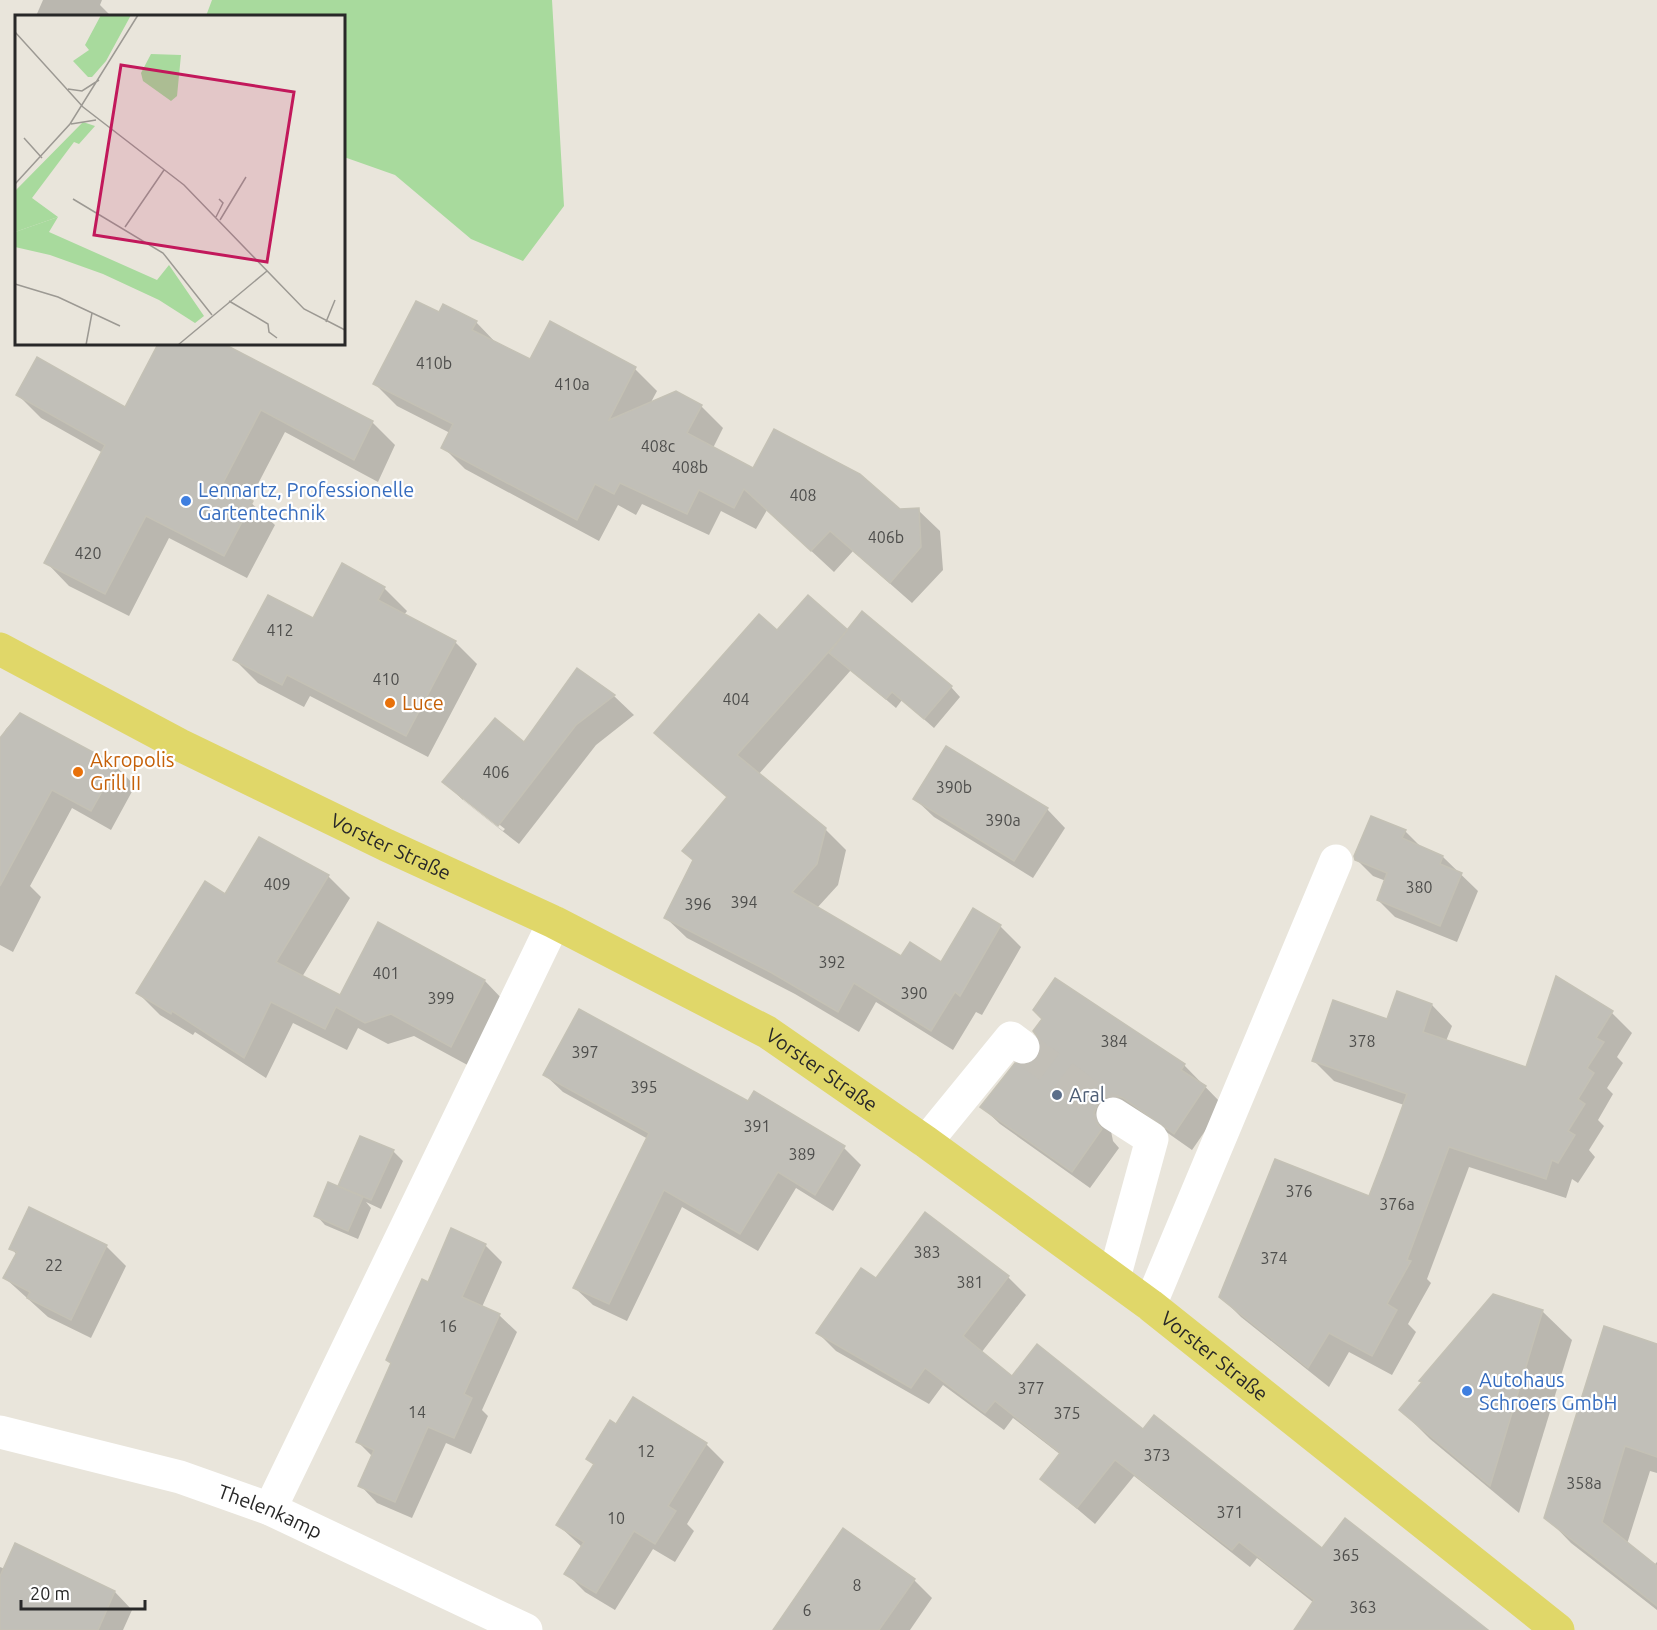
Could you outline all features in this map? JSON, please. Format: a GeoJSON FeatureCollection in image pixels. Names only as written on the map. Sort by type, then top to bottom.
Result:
{"type":"FeatureCollection","features":[{"type":"Feature","properties":{"kind":"main road","name":"Vorster Straße"},"geometry":{"type":"LineString","coordinates":[[0,649],[180,745],[386,845],[554,922],[767,1032],[926,1142],[1150,1305],[1558,1630]]}},
{"type":"Feature","properties":{"kind":"street"},"geometry":{"type":"LineString","coordinates":[[1150,1305],[1336,861]]}},
{"type":"Feature","properties":{"kind":"street"},"geometry":{"type":"LineString","coordinates":[[270,1509],[554,922]]}},
{"type":"Feature","properties":{"kind":"street"},"geometry":{"type":"LineString","coordinates":[[926,1142],[1011,1038],[1023,1047]]}},
{"type":"Feature","properties":{"kind":"street"},"geometry":{"type":"LineString","coordinates":[[1113,1114],[1152,1139],[1114,1278]]}},
{"type":"Feature","properties":{"kind":"street","name":"Thelenkamp"},"geometry":{"type":"LineString","coordinates":[[0,1432],[180,1477],[270,1509],[526,1630]]}},
{"type":"Feature","properties":{"kind":"green space"},"geometry":{"type":"Polygon","coordinates":[[[212,0],[552,0],[564,206],[523,261],[471,239],[395,175],[345,157],[345,15],[206,15],[212,0]]]}},
{"type":"Feature","properties":{"kind":"building"},"geometry":{"type":"Polygon","coordinates":[[[416,301],[439,312],[443,304],[477,321],[472,330],[530,359],[550,321],[636,367],[609,420],[676,391],[702,405],[687,433],[753,468],[774,429],[860,474],[900,509],[919,508],[921,547],[890,583],[830,531],[811,551],[744,489],[734,508],[699,490],[687,514],[620,483],[614,494],[595,484],[577,520],[441,448],[453,424],[373,384],[416,301]]]}},
{"type":"Feature","properties":{"kind":"building"},"geometry":{"type":"Polygon","coordinates":[[[157,345],[226,345],[373,421],[354,460],[261,410],[222,485],[253,501],[224,556],[146,516],[105,594],[44,563],[105,445],[16,395],[37,357],[125,407],[157,345]]]}},
{"type":"Feature","properties":{"kind":"building"},"geometry":{"type":"Polygon","coordinates":[[[342,563],[385,587],[378,600],[456,641],[406,736],[287,675],[282,685],[233,660],[268,595],[313,618],[342,563]]]}},
{"type":"Feature","properties":{"kind":"building"},"geometry":{"type":"Polygon","coordinates":[[[808,595],[848,630],[737,755],[826,828],[817,864],[792,892],[901,956],[910,942],[941,962],[973,908],[1001,925],[960,996],[955,992],[931,1031],[854,983],[838,1012],[772,973],[664,918],[693,860],[682,851],[727,797],[654,733],[759,614],[777,630],[808,595]]]}},
{"type":"Feature","properties":{"kind":"building"},"geometry":{"type":"Polygon","coordinates":[[[862,611],[952,686],[924,719],[892,692],[886,699],[829,653],[862,611]]]}},
{"type":"Feature","properties":{"kind":"building"},"geometry":{"type":"Polygon","coordinates":[[[577,668],[615,695],[576,725],[498,826],[442,782],[495,718],[524,742],[577,668]]]}},
{"type":"Feature","properties":{"kind":"building"},"geometry":{"type":"Polygon","coordinates":[[[20,713],[117,765],[91,811],[52,790],[0,886],[0,738],[20,713]]]}},
{"type":"Feature","properties":{"kind":"building"},"geometry":{"type":"Polygon","coordinates":[[[946,746],[1048,808],[1014,861],[913,799],[946,746]]]}},
{"type":"Feature","properties":{"kind":"building"},"geometry":{"type":"Polygon","coordinates":[[[1371,816],[1406,830],[1402,838],[1443,856],[1440,864],[1462,873],[1440,926],[1377,900],[1387,873],[1355,860],[1354,856],[1371,816]]]}},
{"type":"Feature","properties":{"kind":"building"},"geometry":{"type":"Polygon","coordinates":[[[259,837],[329,875],[276,962],[340,995],[378,922],[485,980],[451,1047],[391,1014],[365,1023],[336,1007],[325,1029],[271,1002],[244,1058],[172,1011],[171,1014],[136,993],[205,881],[225,894],[259,837]]]}},
{"type":"Feature","properties":{"kind":"building"},"geometry":{"type":"Polygon","coordinates":[[[1556,976],[1613,1011],[1596,1038],[1604,1042],[1587,1068],[1594,1073],[1578,1099],[1585,1104],[1568,1131],[1575,1135],[1558,1163],[1552,1160],[1546,1179],[1449,1147],[1407,1260],[1411,1261],[1387,1304],[1397,1310],[1372,1356],[1329,1333],[1308,1368],[1219,1297],[1275,1159],[1369,1196],[1384,1157],[1407,1094],[1312,1061],[1333,1000],[1387,1019],[1397,991],[1432,1004],[1423,1032],[1526,1067],[1556,976]]]}},
{"type":"Feature","properties":{"kind":"building"},"geometry":{"type":"Polygon","coordinates":[[[1055,978],[1185,1064],[1181,1070],[1206,1086],[1174,1134],[1123,1098],[1114,1095],[1105,1097],[1098,1103],[1094,1113],[1096,1122],[1102,1129],[1072,1172],[980,1107],[1015,1063],[1030,1064],[1038,1058],[1042,1049],[1040,1040],[1033,1031],[1042,1019],[1033,1010],[1055,978]]]}},
{"type":"Feature","properties":{"kind":"building"},"geometry":{"type":"Polygon","coordinates":[[[579,1009],[748,1101],[754,1091],[845,1146],[815,1195],[778,1172],[740,1234],[664,1190],[609,1304],[573,1288],[649,1133],[543,1075],[579,1009]]]}},
{"type":"Feature","properties":{"kind":"building"},"geometry":{"type":"Polygon","coordinates":[[[360,1136],[394,1150],[371,1200],[338,1186],[360,1136]]]}},
{"type":"Feature","properties":{"kind":"building"},"geometry":{"type":"Polygon","coordinates":[[[328,1182],[363,1197],[348,1231],[314,1216],[328,1182]]]}},
{"type":"Feature","properties":{"kind":"building"},"geometry":{"type":"Polygon","coordinates":[[[29,1207],[107,1245],[71,1320],[27,1298],[30,1292],[3,1278],[17,1252],[9,1249],[29,1207]]]}},
{"type":"Feature","properties":{"kind":"building"},"geometry":{"type":"Polygon","coordinates":[[[925,1212],[1009,1276],[963,1336],[1012,1376],[1037,1344],[1143,1429],[1154,1415],[1322,1548],[1345,1518],[1488,1630],[1294,1630],[1314,1600],[1239,1542],[1232,1550],[1115,1460],[1077,1508],[1040,1479],[1060,1453],[995,1401],[985,1413],[925,1368],[911,1388],[816,1333],[861,1268],[876,1278],[925,1212]]]}},
{"type":"Feature","properties":{"kind":"building"},"geometry":{"type":"Polygon","coordinates":[[[451,1228],[486,1244],[462,1297],[500,1314],[464,1394],[472,1398],[454,1438],[428,1427],[395,1502],[358,1486],[374,1450],[356,1442],[391,1363],[386,1360],[422,1279],[428,1282],[451,1228]]]}},
{"type":"Feature","properties":{"kind":"building","name":"Autohaus Schroers GmbH"},"geometry":{"type":"Polygon","coordinates":[[[1493,1294],[1543,1310],[1490,1486],[1399,1410],[1422,1382],[1419,1381],[1493,1294]]]}},
{"type":"Feature","properties":{"kind":"building"},"geometry":{"type":"Polygon","coordinates":[[[1604,1326],[1657,1344],[1657,1457],[1625,1446],[1602,1522],[1657,1566],[1657,1606],[1544,1518],[1604,1326]]]}},
{"type":"Feature","properties":{"kind":"building"},"geometry":{"type":"Polygon","coordinates":[[[633,1397],[707,1443],[668,1506],[676,1511],[655,1544],[634,1531],[596,1593],[564,1574],[584,1542],[556,1525],[594,1464],[586,1459],[610,1420],[616,1424],[633,1397]]]}},
{"type":"Feature","properties":{"kind":"building"},"geometry":{"type":"Polygon","coordinates":[[[843,1528],[915,1579],[879,1630],[773,1630],[843,1528]]]}},
{"type":"Feature","properties":{"kind":"building"},"geometry":{"type":"Polygon","coordinates":[[[15,1543],[115,1591],[98,1630],[0,1630],[0,1576],[15,1543]]]}},
{"type":"Feature","properties":{"kind":"tunnel"},"geometry":{"type":"LineString","coordinates":[[1023,1047],[1113,1114]]}},
{"type":"Feature","properties":{"kind":"place","name":"Lennartz, Professionelle Gartentechnik"},"geometry":{"type":"Point","coordinates":[186,501]}},
{"type":"Feature","properties":{"kind":"place","name":"Luce"},"geometry":{"type":"Point","coordinates":[390,703]}},
{"type":"Feature","properties":{"kind":"place","name":"Akropolis Grill II"},"geometry":{"type":"Point","coordinates":[78,772]}},
{"type":"Feature","properties":{"kind":"place","name":"Aral"},"geometry":{"type":"Point","coordinates":[1057,1095]}},
{"type":"Feature","properties":{"kind":"place","name":"Autohaus Schroers GmbH"},"geometry":{"type":"Point","coordinates":[1467,1391]}}]}
